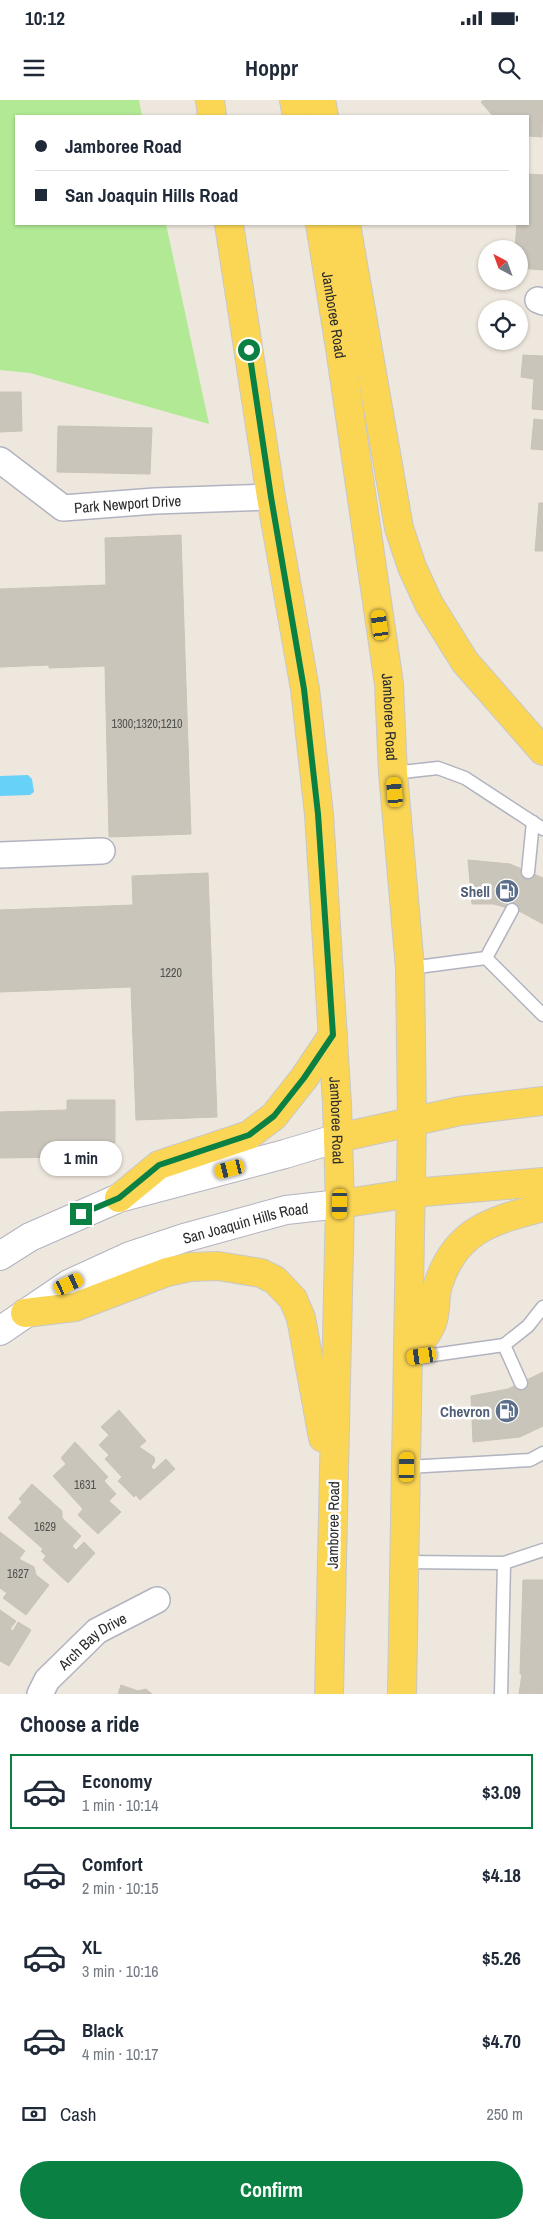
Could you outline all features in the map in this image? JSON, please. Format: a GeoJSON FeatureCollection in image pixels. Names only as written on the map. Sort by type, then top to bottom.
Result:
{"type":"FeatureCollection","features":[{"type":"Feature","properties":{"kind":"main road"},"geometry":{"type":"LineString","coordinates":[[210,100],[212,115]]}},
{"type":"Feature","properties":{"kind":"main road"},"geometry":{"type":"LineString","coordinates":[[294,100],[297,115]]}},
{"type":"Feature","properties":{"kind":"main road"},"geometry":{"type":"LineString","coordinates":[[321,100],[324,115]]}},
{"type":"Feature","properties":{"kind":"main road","name":"Jamboree Road"},"geometry":{"type":"LineString","coordinates":[[229,225],[271,497],[306,699],[318,814],[333,1035],[340,1204],[329,1694]]}},
{"type":"Feature","properties":{"kind":"main road","name":"Jamboree Road"},"geometry":{"type":"LineString","coordinates":[[320,225],[342,358],[388,684],[393,773],[410,968],[412,1193],[402,1694]]}},
{"type":"Feature","properties":{"kind":"main road"},"geometry":{"type":"LineString","coordinates":[[346,225],[399,528],[412,567],[429,604],[465,662],[543,751]]}},
{"type":"Feature","properties":{"kind":"main road"},"geometry":{"type":"LineString","coordinates":[[119,1198],[159,1165],[249,1135],[274,1116],[304,1078],[333,1035]]}},
{"type":"Feature","properties":{"kind":"main road"},"geometry":{"type":"LineString","coordinates":[[338,1138],[412,1120],[460,1111],[543,1101]]}},
{"type":"Feature","properties":{"kind":"main road","name":"San Joaquin Hills Road"},"geometry":{"type":"LineString","coordinates":[[340,1204],[412,1193],[543,1182]]}},
{"type":"Feature","properties":{"kind":"main road"},"geometry":{"type":"LineString","coordinates":[[409,1358],[432,1323],[438,1286],[447,1261],[462,1242],[497,1220],[540,1208],[543,1205]]}},
{"type":"Feature","properties":{"kind":"main road"},"geometry":{"type":"LineString","coordinates":[[25,1313],[75,1307],[167,1272],[190,1267],[218,1266],[255,1271],[269,1277],[293,1299],[301,1318],[334,1496]]}},
{"type":"Feature","properties":{"kind":"street","name":"Park Newport Drive"},"geometry":{"type":"LineString","coordinates":[[0,460],[63,508],[155,501],[271,497]]}},
{"type":"Feature","properties":{"kind":"street"},"geometry":{"type":"LineString","coordinates":[[0,855],[102,851]]}},
{"type":"Feature","properties":{"kind":"street"},"geometry":{"type":"LineString","coordinates":[[0,1256],[30,1238],[119,1198],[338,1138]]}},
{"type":"Feature","properties":{"kind":"street","name":"San Joaquin Hills Road"},"geometry":{"type":"LineString","coordinates":[[0,1331],[69,1284],[130,1256],[175,1241],[286,1210],[340,1204]]}},
{"type":"Feature","properties":{"kind":"street","name":"Arch Bay Drive"},"geometry":{"type":"LineString","coordinates":[[40,1694],[47,1680],[98,1631],[157,1600]]}},
{"type":"Feature","properties":{"kind":"lane"},"geometry":{"type":"LineString","coordinates":[[393,773],[438,768],[465,778],[538,825],[528,872]]}},
{"type":"Feature","properties":{"kind":"lane"},"geometry":{"type":"LineString","coordinates":[[486,958],[512,910]]}},
{"type":"Feature","properties":{"kind":"lane"},"geometry":{"type":"LineString","coordinates":[[410,968],[486,958]]}},
{"type":"Feature","properties":{"kind":"lane"},"geometry":{"type":"LineString","coordinates":[[486,958],[543,1015]]}},
{"type":"Feature","properties":{"kind":"lane"},"geometry":{"type":"LineString","coordinates":[[409,1358],[504,1345],[528,1326],[543,1307]]}},
{"type":"Feature","properties":{"kind":"lane"},"geometry":{"type":"LineString","coordinates":[[504,1345],[522,1383]]}},
{"type":"Feature","properties":{"kind":"lane"},"geometry":{"type":"LineString","coordinates":[[407,1467],[530,1460],[543,1453]]}},
{"type":"Feature","properties":{"kind":"lane"},"geometry":{"type":"LineString","coordinates":[[406,1562],[504,1563],[543,1550]]}},
{"type":"Feature","properties":{"kind":"lane"},"geometry":{"type":"LineString","coordinates":[[501,1694],[504,1563]]}},
{"type":"Feature","properties":{"kind":"green space"},"geometry":{"type":"Polygon","coordinates":[[[0,100],[139,100],[142,115],[15,115],[15,225],[166,225],[209,424],[30,373],[0,370],[0,100]]]}},
{"type":"Feature","properties":{"kind":"water"},"geometry":{"type":"Polygon","coordinates":[[[28,775],[32,779],[34,792],[30,795],[0,796],[0,776],[28,775]]]}},
{"type":"Feature","properties":{"kind":"building"},"geometry":{"type":"Polygon","coordinates":[[[484,100],[543,100],[542,137],[529,136],[529,115],[492,115],[481,102],[484,100]]]}},
{"type":"Feature","properties":{"kind":"building"},"geometry":{"type":"Polygon","coordinates":[[[529,174],[543,175],[543,270],[528,269],[528,240],[516,240],[517,225],[529,225],[529,174]]]}},
{"type":"Feature","properties":{"kind":"building"},"geometry":{"type":"Polygon","coordinates":[[[523,355],[543,356],[543,410],[532,409],[534,379],[521,377],[523,355]]]}},
{"type":"Feature","properties":{"kind":"building"},"geometry":{"type":"Polygon","coordinates":[[[0,392],[21,392],[22,431],[0,432],[0,392]]]}},
{"type":"Feature","properties":{"kind":"building"},"geometry":{"type":"Polygon","coordinates":[[[534,419],[543,420],[543,450],[531,449],[534,419]]]}},
{"type":"Feature","properties":{"kind":"building"},"geometry":{"type":"Polygon","coordinates":[[[58,426],[152,428],[150,474],[57,472],[58,426]]]}},
{"type":"Feature","properties":{"kind":"building"},"geometry":{"type":"Polygon","coordinates":[[[539,503],[543,503],[543,551],[535,551],[539,503]]]}},
{"type":"Feature","properties":{"kind":"building"},"geometry":{"type":"Polygon","coordinates":[[[181,535],[191,834],[109,837],[105,666],[49,668],[49,665],[0,667],[0,589],[106,585],[105,538],[181,535]]]}},
{"type":"Feature","properties":{"kind":"building","name":"Shell"},"geometry":{"type":"Polygon","coordinates":[[[468,860],[510,864],[543,878],[543,924],[521,912],[494,904],[472,904],[468,860]]]}},
{"type":"Feature","properties":{"kind":"building"},"geometry":{"type":"Polygon","coordinates":[[[208,873],[217,1117],[136,1120],[131,987],[0,992],[0,910],[133,905],[132,876],[208,873]]]}},
{"type":"Feature","properties":{"kind":"building"},"geometry":{"type":"Polygon","coordinates":[[[67,1100],[115,1100],[115,1143],[69,1143],[69,1157],[0,1158],[0,1112],[67,1110],[67,1100]]]}},
{"type":"Feature","properties":{"kind":"building","name":"Chevron"},"geometry":{"type":"Polygon","coordinates":[[[543,1372],[543,1426],[520,1437],[473,1442],[471,1396],[508,1389],[543,1372]]]}},
{"type":"Feature","properties":{"kind":"building"},"geometry":{"type":"Polygon","coordinates":[[[119,1410],[146,1441],[139,1447],[154,1457],[155,1461],[151,1467],[154,1470],[166,1459],[175,1469],[140,1500],[136,1495],[134,1497],[118,1481],[122,1477],[105,1459],[109,1455],[99,1445],[109,1435],[101,1427],[119,1410]]]}},
{"type":"Feature","properties":{"kind":"building"},"geometry":{"type":"Polygon","coordinates":[[[75,1442],[108,1477],[104,1481],[116,1494],[109,1501],[121,1512],[98,1534],[78,1515],[83,1509],[53,1476],[66,1464],[61,1458],[75,1442]]]}},
{"type":"Feature","properties":{"kind":"building"},"geometry":{"type":"Polygon","coordinates":[[[32,1484],[62,1511],[62,1518],[81,1536],[72,1546],[76,1550],[84,1542],[95,1553],[68,1583],[43,1560],[46,1556],[41,1551],[43,1549],[8,1518],[22,1502],[19,1499],[32,1484]]]}},
{"type":"Feature","properties":{"kind":"building"},"geometry":{"type":"Polygon","coordinates":[[[0,1532],[25,1551],[19,1559],[34,1567],[36,1575],[49,1585],[26,1615],[3,1598],[7,1593],[0,1588],[0,1532]]]}},
{"type":"Feature","properties":{"kind":"building"},"geometry":{"type":"Polygon","coordinates":[[[523,1580],[543,1580],[543,1694],[519,1694],[522,1674],[520,1674],[523,1580]]]}},
{"type":"Feature","properties":{"kind":"building"},"geometry":{"type":"Polygon","coordinates":[[[0,1610],[16,1621],[10,1629],[13,1631],[18,1622],[31,1630],[9,1666],[0,1661],[0,1610]]]}},
{"type":"Feature","properties":{"kind":"building"},"geometry":{"type":"Polygon","coordinates":[[[121,1685],[138,1691],[146,1689],[152,1694],[118,1694],[121,1685]]]}},
{"type":"Feature","properties":{"kind":"place","name":"Shell"},"geometry":{"type":"Point","coordinates":[507,891]}},
{"type":"Feature","properties":{"kind":"place","name":"Chevron"},"geometry":{"type":"Point","coordinates":[507,1411]}},
{"type":"Feature","properties":{"kind":"route"},"geometry":{"type":"LineString","coordinates":[[81,1214],[119,1198],[159,1165],[249,1135],[274,1116],[304,1078],[333,1035],[318,814],[304,689],[271,497],[249,350]]}}]}
